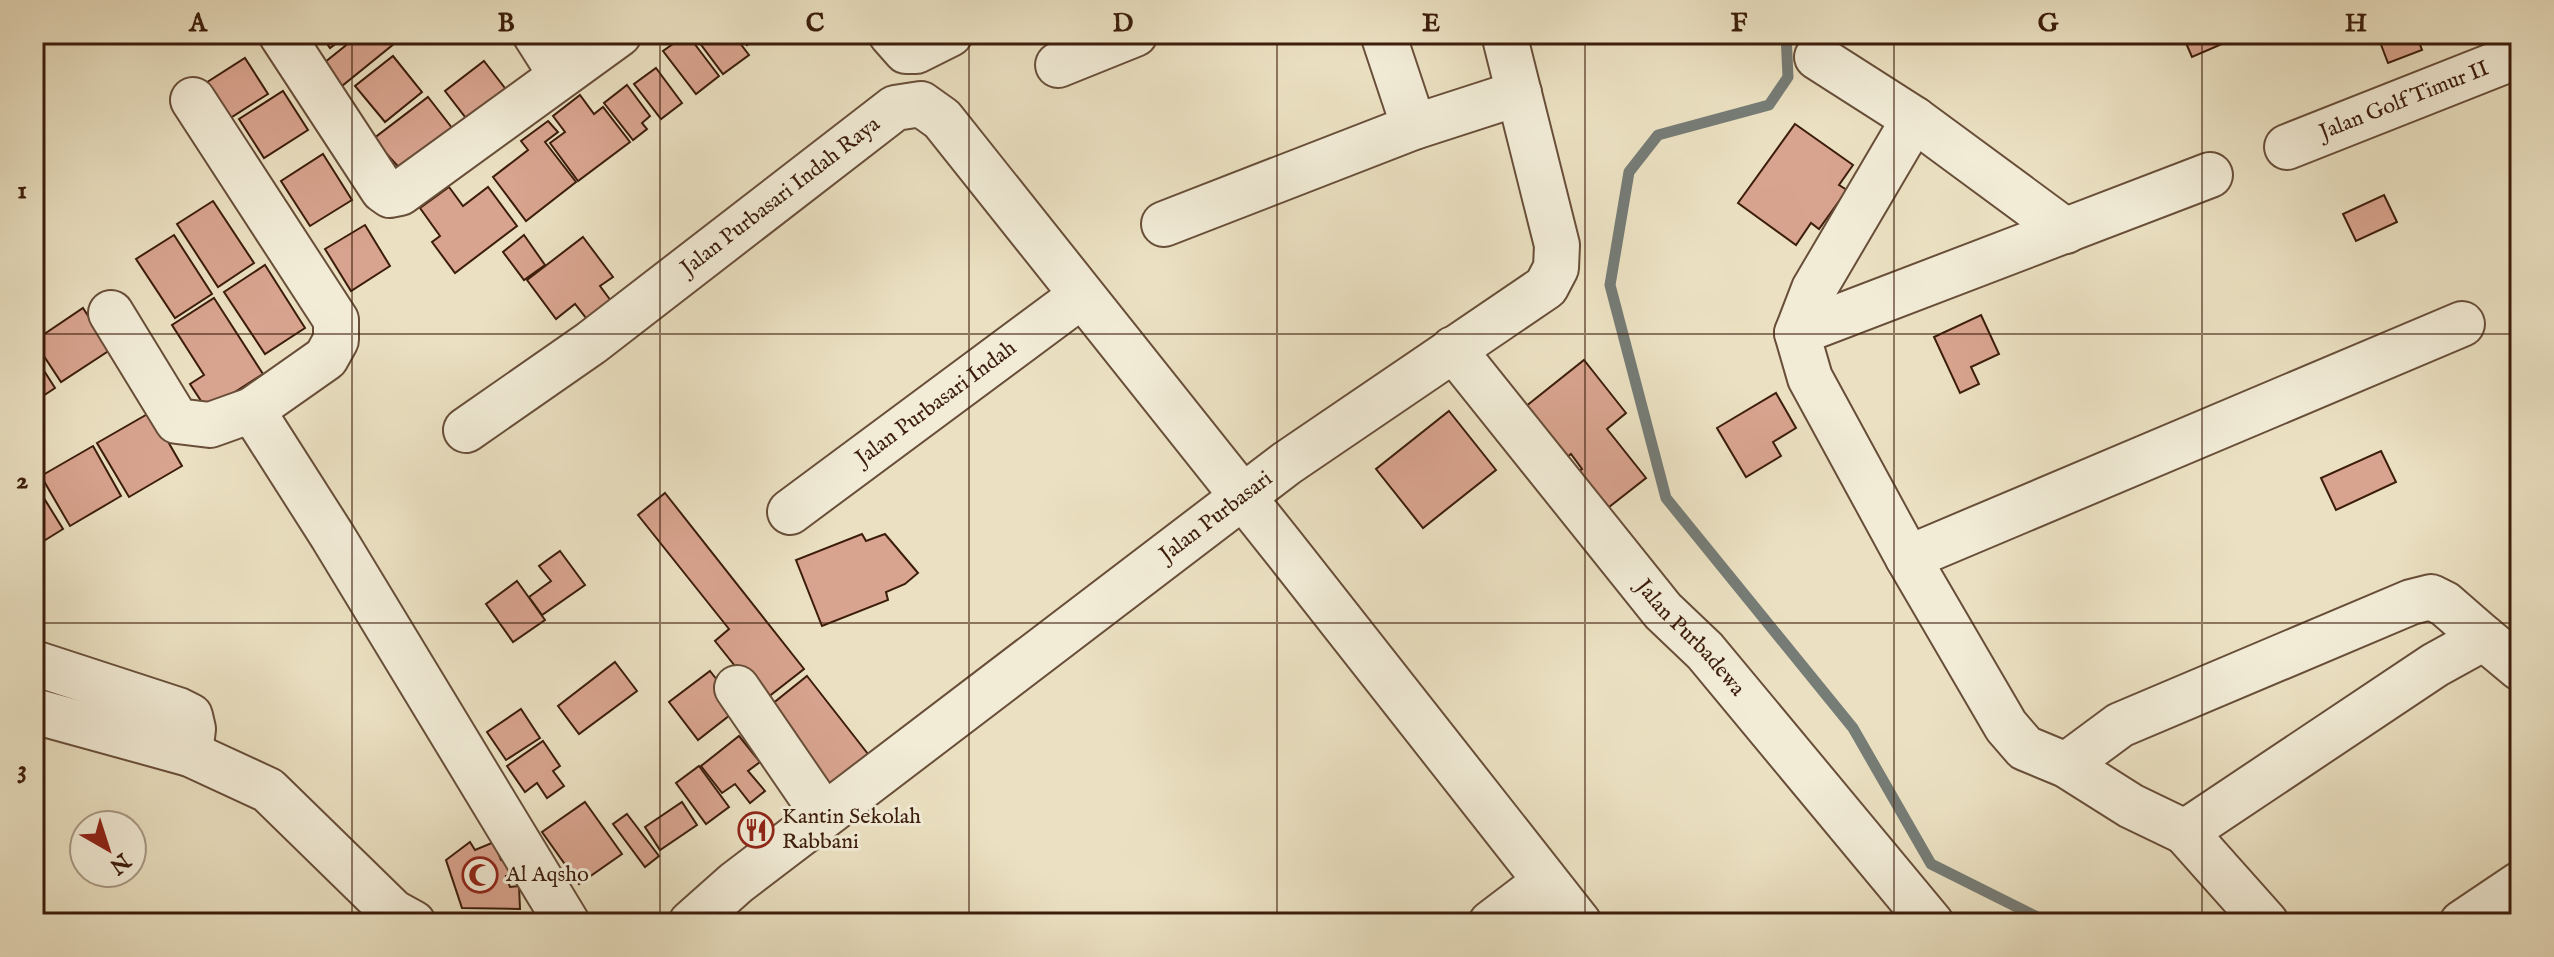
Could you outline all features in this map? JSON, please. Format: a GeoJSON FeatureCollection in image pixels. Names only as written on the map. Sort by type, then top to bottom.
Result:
{"type":"FeatureCollection","features":[{"type":"Feature","properties":{"kind":"street"},"geometry":{"type":"LineString","coordinates":[[281,34],[383,190],[390,195],[400,193],[619,34]]}},
{"type":"Feature","properties":{"kind":"street"},"geometry":{"type":"LineString","coordinates":[[535,34],[561,75]]}},
{"type":"Feature","properties":{"kind":"street"},"geometry":{"type":"LineString","coordinates":[[891,34],[906,51],[916,51],[950,34]]}},
{"type":"Feature","properties":{"kind":"street"},"geometry":{"type":"LineString","coordinates":[[1058,65],[1135,34]]}},
{"type":"Feature","properties":{"kind":"street"},"geometry":{"type":"LineString","coordinates":[[1383,34],[1414,127]]}},
{"type":"Feature","properties":{"kind":"street","name":"Jalan Purbasari"},"geometry":{"type":"LineString","coordinates":[[691,923],[736,883],[1242,496],[1546,287],[1556,268],[1557,245],[1504,34]]}},
{"type":"Feature","properties":{"kind":"street","name":"Jalan Golf Timur II"},"geometry":{"type":"LineString","coordinates":[[2287,147],[2520,55]]}},
{"type":"Feature","properties":{"kind":"street"},"geometry":{"type":"LineString","coordinates":[[1817,57],[1914,119],[2066,231]]}},
{"type":"Feature","properties":{"kind":"street"},"geometry":{"type":"LineString","coordinates":[[1164,224],[1414,127],[1519,93]]}},
{"type":"Feature","properties":{"kind":"street"},"geometry":{"type":"LineString","coordinates":[[111,313],[177,421],[210,425],[252,410],[326,358],[336,340],[336,320],[193,100]]}},
{"type":"Feature","properties":{"kind":"street","name":"Jalan Purbasari Indah Raya"},"geometry":{"type":"LineString","coordinates":[[466,430],[591,343],[895,108],[921,104],[942,119],[1579,923]]}},
{"type":"Feature","properties":{"kind":"street"},"geometry":{"type":"LineString","coordinates":[[1914,119],[1814,289],[1797,333],[1810,378],[1908,558],[2006,726],[2025,748],[2066,765],[2131,806],[2185,832],[2266,923]]}},
{"type":"Feature","properties":{"kind":"street"},"geometry":{"type":"LineString","coordinates":[[1797,333],[2210,175]]}},
{"type":"Feature","properties":{"kind":"street","name":"Jalan Purbasari Indah"},"geometry":{"type":"LineString","coordinates":[[790,512],[1081,296]]}},
{"type":"Feature","properties":{"kind":"street"},"geometry":{"type":"LineString","coordinates":[[1908,558],[2462,324]]}},
{"type":"Feature","properties":{"kind":"street","name":"Jalan Purbadewa"},"geometry":{"type":"LineString","coordinates":[[1453,349],[1663,611],[1705,651],[1931,923]]}},
{"type":"Feature","properties":{"kind":"street"},"geometry":{"type":"LineString","coordinates":[[252,410],[333,537],[567,923]]}},
{"type":"Feature","properties":{"kind":"street"},"geometry":{"type":"LineString","coordinates":[[2066,765],[2120,725],[2411,602],[2431,597],[2445,604],[2520,668]]}},
{"type":"Feature","properties":{"kind":"street"},"geometry":{"type":"LineString","coordinates":[[2185,832],[2435,665],[2484,638]]}},
{"type":"Feature","properties":{"kind":"street"},"geometry":{"type":"LineString","coordinates":[[34,663],[190,716],[193,729],[190,754]]}},
{"type":"Feature","properties":{"kind":"street"},"geometry":{"type":"LineString","coordinates":[[737,688],[824,815]]}},
{"type":"Feature","properties":{"kind":"street"},"geometry":{"type":"LineString","coordinates":[[34,711],[190,754],[268,790],[393,912],[413,923]]}},
{"type":"Feature","properties":{"kind":"street"},"geometry":{"type":"LineString","coordinates":[[1491,923],[1545,882]]}},
{"type":"Feature","properties":{"kind":"street"},"geometry":{"type":"LineString","coordinates":[[2462,923],[2520,884]]}},
{"type":"Feature","properties":{"kind":"building"},"geometry":{"type":"Polygon","coordinates":[[[320,34],[349,34],[330,48],[320,34]]]}},
{"type":"Feature","properties":{"kind":"building"},"geometry":{"type":"Polygon","coordinates":[[[360,34],[388,34],[395,43],[337,90],[319,67],[360,34]]]}},
{"type":"Feature","properties":{"kind":"building"},"geometry":{"type":"Polygon","coordinates":[[[687,34],[719,76],[696,94],[663,51],[687,34]]]}},
{"type":"Feature","properties":{"kind":"building"},"geometry":{"type":"Polygon","coordinates":[[[693,34],[733,34],[749,55],[723,74],[693,34]]]}},
{"type":"Feature","properties":{"kind":"building"},"geometry":{"type":"Polygon","coordinates":[[[738,34],[761,34],[747,45],[738,34]]]}},
{"type":"Feature","properties":{"kind":"building"},"geometry":{"type":"Polygon","coordinates":[[[2182,34],[2245,34],[2192,57],[2182,34]]]}},
{"type":"Feature","properties":{"kind":"building"},"geometry":{"type":"Polygon","coordinates":[[[2377,34],[2416,34],[2422,50],[2388,63],[2377,34]]]}},
{"type":"Feature","properties":{"kind":"building"},"geometry":{"type":"Polygon","coordinates":[[[393,56],[422,92],[385,122],[355,86],[393,56]]]}},
{"type":"Feature","properties":{"kind":"building"},"geometry":{"type":"Polygon","coordinates":[[[245,58],[268,94],[224,122],[201,86],[245,58]]]}},
{"type":"Feature","properties":{"kind":"building"},"geometry":{"type":"Polygon","coordinates":[[[484,61],[508,92],[469,122],[445,91],[484,61]]]}},
{"type":"Feature","properties":{"kind":"building"},"geometry":{"type":"Polygon","coordinates":[[[656,68],[682,103],[661,119],[634,84],[656,68]]]}},
{"type":"Feature","properties":{"kind":"building"},"geometry":{"type":"Polygon","coordinates":[[[627,85],[650,116],[642,123],[647,129],[633,140],[604,103],[627,85]]]}},
{"type":"Feature","properties":{"kind":"building"},"geometry":{"type":"Polygon","coordinates":[[[283,91],[308,130],[264,158],[239,119],[283,91]]]}},
{"type":"Feature","properties":{"kind":"building"},"geometry":{"type":"Polygon","coordinates":[[[580,95],[594,114],[603,107],[630,142],[578,181],[550,143],[565,132],[553,116],[580,95]]]}},
{"type":"Feature","properties":{"kind":"building"},"geometry":{"type":"Polygon","coordinates":[[[428,97],[456,133],[404,173],[373,139],[428,97]]]}},
{"type":"Feature","properties":{"kind":"building"},"geometry":{"type":"Polygon","coordinates":[[[548,121],[558,132],[545,142],[576,182],[526,221],[493,177],[528,150],[521,141],[548,121]]]}},
{"type":"Feature","properties":{"kind":"building"},"geometry":{"type":"Polygon","coordinates":[[[1795,124],[1853,165],[1839,185],[1847,190],[1819,229],[1811,223],[1796,245],[1738,203],[1795,124]]]}},
{"type":"Feature","properties":{"kind":"building"},"geometry":{"type":"Polygon","coordinates":[[[323,154],[352,200],[310,226],[281,181],[323,154]]]}},
{"type":"Feature","properties":{"kind":"building"},"geometry":{"type":"Polygon","coordinates":[[[449,187],[463,206],[488,187],[517,226],[455,273],[432,242],[440,236],[420,208],[449,187]]]}},
{"type":"Feature","properties":{"kind":"building"},"geometry":{"type":"Polygon","coordinates":[[[2384,195],[2397,222],[2356,241],[2343,214],[2384,195]]]}},
{"type":"Feature","properties":{"kind":"building"},"geometry":{"type":"Polygon","coordinates":[[[213,201],[254,263],[218,287],[177,224],[213,201]]]}},
{"type":"Feature","properties":{"kind":"building"},"geometry":{"type":"Polygon","coordinates":[[[365,225],[390,266],[351,291],[325,249],[365,225]]]}},
{"type":"Feature","properties":{"kind":"building"},"geometry":{"type":"Polygon","coordinates":[[[174,235],[212,294],[175,318],[136,259],[174,235]]]}},
{"type":"Feature","properties":{"kind":"building"},"geometry":{"type":"Polygon","coordinates":[[[524,235],[545,265],[524,280],[503,252],[524,235]]]}},
{"type":"Feature","properties":{"kind":"building"},"geometry":{"type":"Polygon","coordinates":[[[583,237],[613,277],[600,286],[614,305],[590,323],[575,304],[556,319],[527,280],[583,237]]]}},
{"type":"Feature","properties":{"kind":"building"},"geometry":{"type":"Polygon","coordinates":[[[265,265],[305,328],[265,354],[224,292],[265,265]]]}},
{"type":"Feature","properties":{"kind":"building"},"geometry":{"type":"Polygon","coordinates":[[[214,298],[263,374],[207,410],[190,384],[204,375],[172,325],[214,298]]]}},
{"type":"Feature","properties":{"kind":"building"},"geometry":{"type":"Polygon","coordinates":[[[83,308],[110,350],[61,382],[34,341],[83,308]]]}},
{"type":"Feature","properties":{"kind":"building"},"geometry":{"type":"Polygon","coordinates":[[[1981,315],[1999,354],[1971,367],[1979,384],[1960,393],[1934,337],[1981,315]]]}},
{"type":"Feature","properties":{"kind":"building"},"geometry":{"type":"Polygon","coordinates":[[[34,355],[55,388],[34,402],[34,355]]]}},
{"type":"Feature","properties":{"kind":"building"},"geometry":{"type":"Polygon","coordinates":[[[1584,360],[1626,413],[1607,429],[1646,478],[1604,511],[1575,474],[1582,469],[1571,454],[1566,458],[1525,407],[1584,360]]]}},
{"type":"Feature","properties":{"kind":"building"},"geometry":{"type":"Polygon","coordinates":[[[1776,393],[1796,428],[1773,442],[1781,456],[1746,477],[1717,428],[1776,393]]]}},
{"type":"Feature","properties":{"kind":"building"},"geometry":{"type":"Polygon","coordinates":[[[1449,411],[1496,470],[1423,528],[1376,469],[1449,411]]]}},
{"type":"Feature","properties":{"kind":"building"},"geometry":{"type":"Polygon","coordinates":[[[151,412],[182,466],[129,497],[97,443],[151,412]]]}},
{"type":"Feature","properties":{"kind":"building"},"geometry":{"type":"Polygon","coordinates":[[[93,446],[121,496],[70,526],[41,476],[93,446]]]}},
{"type":"Feature","properties":{"kind":"building"},"geometry":{"type":"Polygon","coordinates":[[[2381,451],[2396,482],[2336,510],[2321,478],[2381,451]]]}},
{"type":"Feature","properties":{"kind":"building"},"geometry":{"type":"Polygon","coordinates":[[[34,482],[63,529],[34,547],[34,482]]]}},
{"type":"Feature","properties":{"kind":"building"},"geometry":{"type":"Polygon","coordinates":[[[665,493],[804,669],[763,701],[715,641],[729,629],[638,515],[665,493]]]}},
{"type":"Feature","properties":{"kind":"building"},"geometry":{"type":"Polygon","coordinates":[[[862,534],[866,541],[885,534],[918,573],[905,584],[886,592],[888,600],[822,626],[796,560],[862,534]]]}},
{"type":"Feature","properties":{"kind":"building"},"geometry":{"type":"Polygon","coordinates":[[[560,551],[585,585],[542,615],[529,597],[551,581],[539,566],[560,551]]]}},
{"type":"Feature","properties":{"kind":"building"},"geometry":{"type":"Polygon","coordinates":[[[517,581],[545,620],[513,642],[486,604],[517,581]]]}},
{"type":"Feature","properties":{"kind":"building"},"geometry":{"type":"Polygon","coordinates":[[[615,662],[637,691],[579,734],[558,706],[615,662]]]}},
{"type":"Feature","properties":{"kind":"building"},"geometry":{"type":"Polygon","coordinates":[[[710,671],[739,708],[698,740],[669,702],[710,671]]]}},
{"type":"Feature","properties":{"kind":"building"},"geometry":{"type":"Polygon","coordinates":[[[807,676],[868,754],[827,786],[766,709],[807,676]]]}},
{"type":"Feature","properties":{"kind":"building"},"geometry":{"type":"Polygon","coordinates":[[[521,709],[540,738],[506,760],[487,732],[521,709]]]}},
{"type":"Feature","properties":{"kind":"building"},"geometry":{"type":"Polygon","coordinates":[[[739,736],[760,762],[748,771],[765,791],[750,803],[735,784],[722,793],[701,766],[739,736]]]}},
{"type":"Feature","properties":{"kind":"building"},"geometry":{"type":"Polygon","coordinates":[[[543,741],[560,766],[553,771],[564,786],[547,798],[537,783],[525,792],[507,766],[543,741]]]}},
{"type":"Feature","properties":{"kind":"building"},"geometry":{"type":"Polygon","coordinates":[[[699,766],[729,807],[706,824],[676,783],[699,766]]]}},
{"type":"Feature","properties":{"kind":"building"},"geometry":{"type":"Polygon","coordinates":[[[585,802],[622,854],[579,884],[542,832],[585,802]]]}},
{"type":"Feature","properties":{"kind":"building"},"geometry":{"type":"Polygon","coordinates":[[[682,802],[697,825],[660,850],[645,827],[682,802]]]}},
{"type":"Feature","properties":{"kind":"building"},"geometry":{"type":"Polygon","coordinates":[[[627,814],[659,856],[645,867],[613,824],[627,814]]]}},
{"type":"Feature","properties":{"kind":"building","name":"Al Aqsho"},"geometry":{"type":"Polygon","coordinates":[[[470,842],[475,850],[494,842],[501,860],[507,858],[513,874],[506,876],[510,887],[519,886],[520,909],[462,908],[446,860],[470,842]]]}},
{"type":"Feature","properties":{"kind":"waterway"},"geometry":{"type":"LineString","coordinates":[[1786,34],[1788,77],[1769,105],[1658,135],[1629,172],[1610,285],[1666,498],[1853,728],[1931,864],[2049,923]]}},
{"type":"Feature","properties":{"kind":"place","name":"Kantin Sekolah Rabbani"},"geometry":{"type":"Point","coordinates":[756,830]}},
{"type":"Feature","properties":{"kind":"place","name":"Al Aqsho"},"geometry":{"type":"Point","coordinates":[480,875]}}]}
